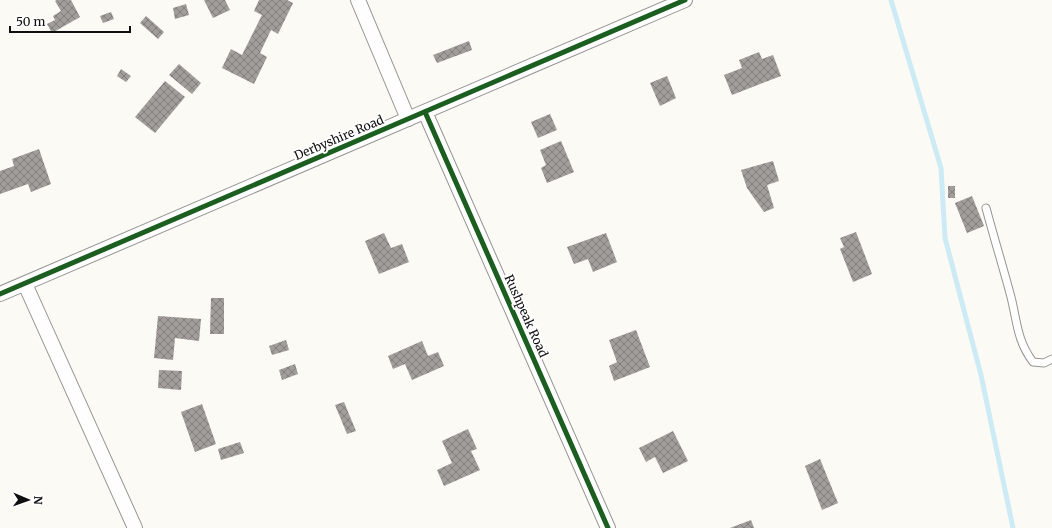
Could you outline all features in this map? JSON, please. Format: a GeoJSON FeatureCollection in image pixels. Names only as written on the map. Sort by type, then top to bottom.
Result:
{"type":"FeatureCollection","features":[{"type":"Feature","properties":{"kind":"street"},"geometry":{"type":"LineString","coordinates":[[358,0],[408,119]]}},
{"type":"Feature","properties":{"kind":"street","name":"Derbyshire Road"},"geometry":{"type":"LineString","coordinates":[[0,294],[685,0]]}},
{"type":"Feature","properties":{"kind":"street","name":"Rushpeak Road"},"geometry":{"type":"LineString","coordinates":[[425,112],[608,528]]}},
{"type":"Feature","properties":{"kind":"street"},"geometry":{"type":"LineString","coordinates":[[25,284],[135,528]]}},
{"type":"Feature","properties":{"kind":"lane"},"geometry":{"type":"LineString","coordinates":[[986,208],[1011,297],[1018,334],[1025,352],[1033,362],[1044,363],[1052,359]]}},
{"type":"Feature","properties":{"kind":"building"},"geometry":{"type":"Polygon","coordinates":[[[71,0],[80,17],[52,33],[47,24],[55,20],[53,16],[61,11],[55,1],[71,0]]]}},
{"type":"Feature","properties":{"kind":"building"},"geometry":{"type":"Polygon","coordinates":[[[204,0],[225,0],[230,10],[213,18],[204,0]]]}},
{"type":"Feature","properties":{"kind":"building"},"geometry":{"type":"Polygon","coordinates":[[[259,0],[287,0],[293,3],[278,34],[271,30],[260,53],[267,57],[254,84],[222,68],[231,49],[242,55],[262,15],[254,11],[259,0]]]}},
{"type":"Feature","properties":{"kind":"building"},"geometry":{"type":"Polygon","coordinates":[[[186,4],[189,15],[175,19],[173,8],[186,4]]]}},
{"type":"Feature","properties":{"kind":"building"},"geometry":{"type":"Polygon","coordinates":[[[111,12],[114,19],[103,23],[100,16],[111,12]]]}},
{"type":"Feature","properties":{"kind":"building"},"geometry":{"type":"Polygon","coordinates":[[[146,16],[164,32],[158,39],[140,23],[146,16]]]}},
{"type":"Feature","properties":{"kind":"building"},"geometry":{"type":"Polygon","coordinates":[[[469,41],[472,50],[437,63],[433,55],[469,41]]]}},
{"type":"Feature","properties":{"kind":"building"},"geometry":{"type":"Polygon","coordinates":[[[759,52],[762,59],[773,55],[781,76],[732,95],[724,75],[742,68],[739,60],[759,52]]]}},
{"type":"Feature","properties":{"kind":"building"},"geometry":{"type":"Polygon","coordinates":[[[179,64],[201,83],[192,94],[169,75],[179,64]]]}},
{"type":"Feature","properties":{"kind":"building"},"geometry":{"type":"Polygon","coordinates":[[[121,69],[131,76],[126,82],[117,76],[121,69]]]}},
{"type":"Feature","properties":{"kind":"building"},"geometry":{"type":"Polygon","coordinates":[[[667,76],[676,98],[660,106],[650,83],[667,76]]]}},
{"type":"Feature","properties":{"kind":"building"},"geometry":{"type":"Polygon","coordinates":[[[165,81],[185,97],[155,133],[135,117],[165,81]]]}},
{"type":"Feature","properties":{"kind":"building"},"geometry":{"type":"Polygon","coordinates":[[[550,114],[557,130],[538,138],[531,122],[550,114]]]}},
{"type":"Feature","properties":{"kind":"building"},"geometry":{"type":"Polygon","coordinates":[[[561,141],[574,172],[547,183],[541,168],[546,165],[540,150],[561,141]]]}},
{"type":"Feature","properties":{"kind":"building"},"geometry":{"type":"Polygon","coordinates":[[[39,149],[51,184],[31,192],[28,184],[0,194],[0,171],[14,166],[12,159],[39,149]]]}},
{"type":"Feature","properties":{"kind":"building"},"geometry":{"type":"Polygon","coordinates":[[[773,161],[779,181],[767,185],[774,208],[764,212],[747,188],[741,170],[773,161]]]}},
{"type":"Feature","properties":{"kind":"building"},"geometry":{"type":"Polygon","coordinates":[[[948,186],[955,186],[955,198],[948,198],[948,186]]]}},
{"type":"Feature","properties":{"kind":"building"},"geometry":{"type":"Polygon","coordinates":[[[972,196],[984,226],[967,233],[955,203],[972,196]]]}},
{"type":"Feature","properties":{"kind":"building"},"geometry":{"type":"Polygon","coordinates":[[[856,232],[872,274],[853,282],[840,249],[844,247],[840,238],[856,232]]]}},
{"type":"Feature","properties":{"kind":"building"},"geometry":{"type":"Polygon","coordinates":[[[384,233],[391,248],[402,244],[409,262],[379,274],[365,241],[384,233]]]}},
{"type":"Feature","properties":{"kind":"building"},"geometry":{"type":"Polygon","coordinates":[[[606,233],[617,262],[593,272],[588,259],[574,264],[567,247],[606,233]]]}},
{"type":"Feature","properties":{"kind":"building"},"geometry":{"type":"Polygon","coordinates":[[[211,298],[224,298],[224,334],[210,334],[211,298]]]}},
{"type":"Feature","properties":{"kind":"building"},"geometry":{"type":"Polygon","coordinates":[[[158,316],[201,319],[199,341],[175,338],[173,360],[154,358],[158,316]]]}},
{"type":"Feature","properties":{"kind":"building"},"geometry":{"type":"Polygon","coordinates":[[[636,330],[650,367],[614,381],[609,366],[617,362],[609,340],[636,330]]]}},
{"type":"Feature","properties":{"kind":"building"},"geometry":{"type":"Polygon","coordinates":[[[286,340],[289,350],[272,355],[269,346],[286,340]]]}},
{"type":"Feature","properties":{"kind":"building"},"geometry":{"type":"Polygon","coordinates":[[[422,341],[428,356],[438,352],[444,366],[412,380],[405,364],[393,369],[388,356],[422,341]]]}},
{"type":"Feature","properties":{"kind":"building"},"geometry":{"type":"Polygon","coordinates":[[[295,364],[298,374],[282,380],[279,370],[295,364]]]}},
{"type":"Feature","properties":{"kind":"building"},"geometry":{"type":"Polygon","coordinates":[[[159,370],[182,371],[181,390],[158,388],[159,370]]]}},
{"type":"Feature","properties":{"kind":"building"},"geometry":{"type":"Polygon","coordinates":[[[344,402],[356,431],[347,434],[335,405],[344,402]]]}},
{"type":"Feature","properties":{"kind":"building"},"geometry":{"type":"Polygon","coordinates":[[[202,404],[216,444],[195,452],[181,412],[202,404]]]}},
{"type":"Feature","properties":{"kind":"building"},"geometry":{"type":"Polygon","coordinates":[[[468,429],[477,449],[471,451],[480,470],[444,486],[437,470],[452,463],[442,441],[468,429]]]}},
{"type":"Feature","properties":{"kind":"building"},"geometry":{"type":"Polygon","coordinates":[[[673,431],[688,461],[663,473],[655,457],[646,462],[639,448],[673,431]]]}},
{"type":"Feature","properties":{"kind":"building"},"geometry":{"type":"Polygon","coordinates":[[[240,442],[244,453],[221,460],[218,449],[240,442]]]}},
{"type":"Feature","properties":{"kind":"building"},"geometry":{"type":"Polygon","coordinates":[[[820,459],[838,503],[822,510],[805,466],[820,459]]]}},
{"type":"Feature","properties":{"kind":"building"},"geometry":{"type":"Polygon","coordinates":[[[751,520],[754,528],[730,528],[751,520]]]}},
{"type":"Feature","properties":{"kind":"waterway"},"geometry":{"type":"LineString","coordinates":[[891,0],[941,168],[945,238],[981,375],[1013,528]]}},
{"type":"Feature","properties":{"kind":"cycle path"},"geometry":{"type":"LineString","coordinates":[[0,294],[685,0]]}},
{"type":"Feature","properties":{"kind":"cycle path"},"geometry":{"type":"LineString","coordinates":[[425,112],[608,528]]}}]}
